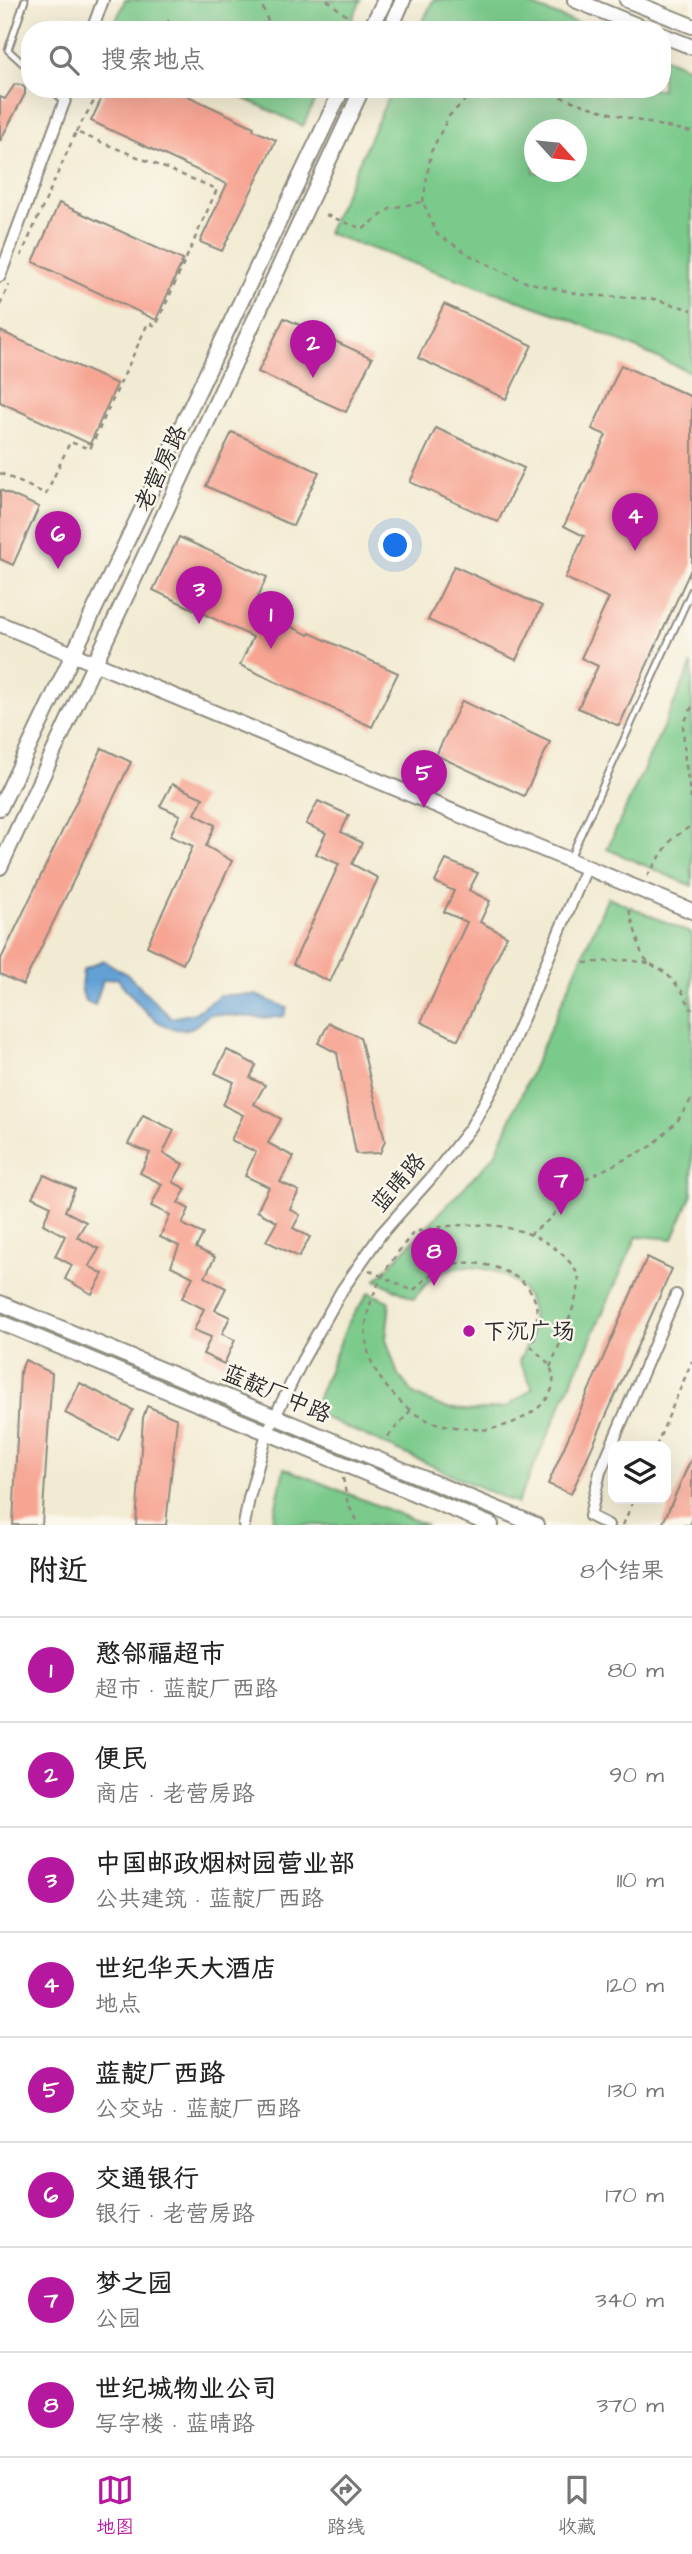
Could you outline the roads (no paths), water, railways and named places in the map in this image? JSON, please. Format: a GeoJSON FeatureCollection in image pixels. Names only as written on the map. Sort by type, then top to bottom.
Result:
{"type":"FeatureCollection","features":[{"type":"Feature","properties":{"kind":"street"},"geometry":{"type":"LineString","coordinates":[[95,21],[103,0]]}},
{"type":"Feature","properties":{"kind":"street"},"geometry":{"type":"LineString","coordinates":[[374,21],[385,0]]}},
{"type":"Feature","properties":{"kind":"street"},"geometry":{"type":"LineString","coordinates":[[394,21],[403,0]]}},
{"type":"Feature","properties":{"kind":"street"},"geometry":{"type":"LineString","coordinates":[[575,0],[626,21]]}},
{"type":"Feature","properties":{"kind":"street"},"geometry":{"type":"LineString","coordinates":[[627,0],[692,26]]}},
{"type":"Feature","properties":{"kind":"street"},"geometry":{"type":"LineString","coordinates":[[671,39],[692,47]]}},
{"type":"Feature","properties":{"kind":"street"},"geometry":{"type":"LineString","coordinates":[[5,278],[66,98]]}},
{"type":"Feature","properties":{"kind":"street","name":"老营房路"},"geometry":{"type":"LineString","coordinates":[[0,808],[338,98]]}},
{"type":"Feature","properties":{"kind":"street","name":"老营房路"},"geometry":{"type":"LineString","coordinates":[[0,867],[358,98]]}},
{"type":"Feature","properties":{"kind":"street"},"geometry":{"type":"LineString","coordinates":[[0,624],[692,911]]}},
{"type":"Feature","properties":{"kind":"street","name":"蓝晴路"},"geometry":{"type":"LineString","coordinates":[[244,1525],[267,1433],[302,1361],[342,1290],[381,1234],[431,1178],[471,1127],[497,1080],[587,866]]}},
{"type":"Feature","properties":{"kind":"street"},"geometry":{"type":"LineString","coordinates":[[608,1525],[590,1516],[600,1472],[676,1295]]}},
{"type":"Feature","properties":{"kind":"street","name":"蓝靛厂中路"},"geometry":{"type":"LineString","coordinates":[[0,1303],[536,1525]]}},
{"type":"Feature","properties":{"kind":"street","name":"蓝靛厂中路"},"geometry":{"type":"LineString","coordinates":[[0,1322],[491,1525]]}},
{"type":"Feature","properties":{"kind":"lane"},"geometry":{"type":"LineString","coordinates":[[21,62],[8,50],[24,0]]}},
{"type":"Feature","properties":{"kind":"lane"},"geometry":{"type":"LineString","coordinates":[[61,98],[65,102]]}},
{"type":"Feature","properties":{"kind":"lane"},"geometry":{"type":"LineString","coordinates":[[570,859],[692,590]]}},
{"type":"Feature","properties":{"kind":"water"},"geometry":{"type":"Polygon","coordinates":[[[103,960],[128,975],[171,1018],[195,1013],[220,995],[256,995],[287,1008],[284,1016],[267,1018],[209,1014],[191,1028],[180,1030],[159,1022],[149,1014],[117,978],[103,980],[95,1005],[85,1001],[81,988],[83,970],[103,960]]]}},
{"type":"Feature","properties":{"kind":"place","name":"便民"},"geometry":{"type":"Point","coordinates":[313,378]}},
{"type":"Feature","properties":{"kind":"place","name":"世纪华天大酒店"},"geometry":{"type":"Point","coordinates":[635,551]}},
{"type":"Feature","properties":{"kind":"place","name":"交通银行"},"geometry":{"type":"Point","coordinates":[58,569]}},
{"type":"Feature","properties":{"kind":"place","name":"中国邮政烟树园营业部"},"geometry":{"type":"Point","coordinates":[199,624]}},
{"type":"Feature","properties":{"kind":"place","name":"憨邻福超市"},"geometry":{"type":"Point","coordinates":[271,649]}},
{"type":"Feature","properties":{"kind":"place","name":"蓝靛厂西路"},"geometry":{"type":"Point","coordinates":[424,808]}},
{"type":"Feature","properties":{"kind":"place","name":"梦之园"},"geometry":{"type":"Point","coordinates":[561,1215]}},
{"type":"Feature","properties":{"kind":"place","name":"世纪城物业公司"},"geometry":{"type":"Point","coordinates":[434,1286]}},
{"type":"Feature","properties":{"kind":"place","name":"下沉广场"},"geometry":{"type":"Point","coordinates":[469,1331]}}]}
